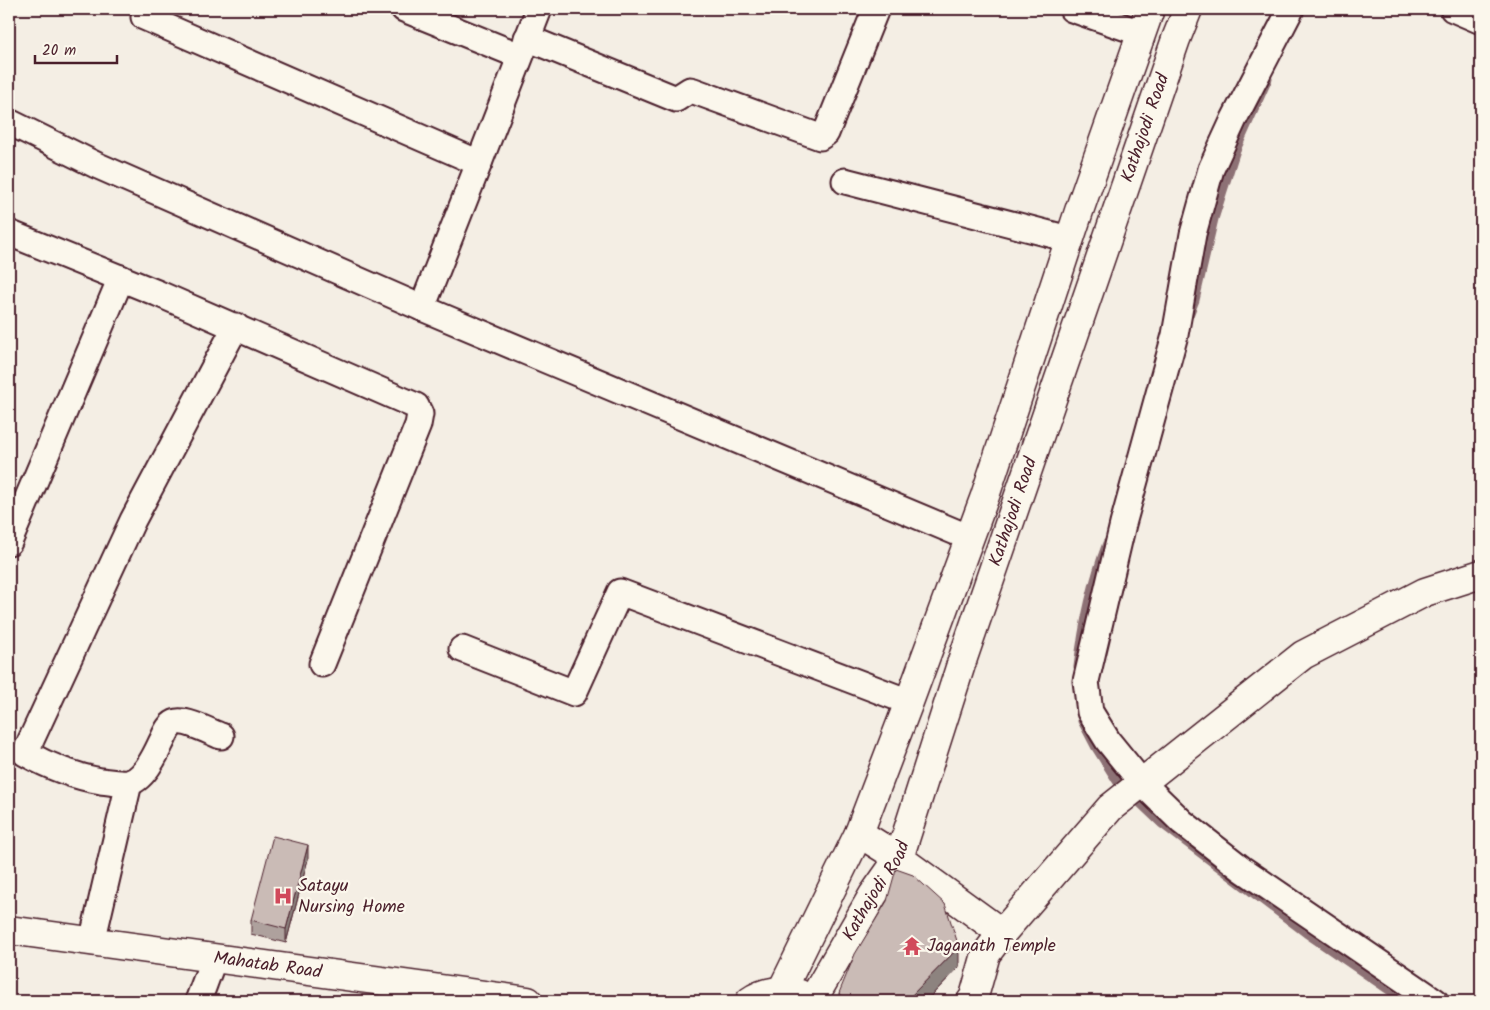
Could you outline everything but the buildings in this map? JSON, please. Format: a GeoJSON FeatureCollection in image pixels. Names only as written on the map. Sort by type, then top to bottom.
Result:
{"type":"FeatureCollection","features":[{"type":"Feature","properties":{"kind":"main road","name":"Kathajodi Road"},"geometry":{"type":"LineString","coordinates":[[812,1001],[873,895],[899,858],[963,658],[1176,39],[1188,9]]}},
{"type":"Feature","properties":{"kind":"main road","name":"Kathajodi Road"},"geometry":{"type":"LineString","coordinates":[[782,990],[859,834],[909,702],[970,538],[1069,239],[1146,21]]}},
{"type":"Feature","properties":{"kind":"main road"},"geometry":{"type":"LineString","coordinates":[[973,1001],[986,954],[1110,808],[1303,655],[1425,592],[1481,574]]}},
{"type":"Feature","properties":{"kind":"main road"},"geometry":{"type":"LineString","coordinates":[[859,834],[899,858],[1002,933]]}},
{"type":"Feature","properties":{"kind":"main road","name":"Mahatab Road"},"geometry":{"type":"LineString","coordinates":[[9,930],[528,1001]]}},
{"type":"Feature","properties":{"kind":"main road"},"geometry":{"type":"LineString","coordinates":[[750,1001],[766,993],[782,990],[798,993],[812,1001]]}},
{"type":"Feature","properties":{"kind":"street"},"geometry":{"type":"LineString","coordinates":[[148,9],[144,17],[479,163]]}},
{"type":"Feature","properties":{"kind":"street"},"geometry":{"type":"LineString","coordinates":[[404,9],[524,47],[676,99],[692,90],[820,137],[826,133],[876,9]]}},
{"type":"Feature","properties":{"kind":"street"},"geometry":{"type":"LineString","coordinates":[[422,308],[539,9]]}},
{"type":"Feature","properties":{"kind":"street"},"geometry":{"type":"LineString","coordinates":[[1072,9],[1146,21]]}},
{"type":"Feature","properties":{"kind":"street"},"geometry":{"type":"LineString","coordinates":[[1292,9],[1234,119],[1211,170],[1193,234],[1175,335],[1123,524],[1086,681],[1090,712],[1108,741],[1142,783],[1182,822],[1242,869],[1435,1001]]}},
{"type":"Feature","properties":{"kind":"street"},"geometry":{"type":"LineString","coordinates":[[1453,9],[1481,21]]}},
{"type":"Feature","properties":{"kind":"street"},"geometry":{"type":"LineString","coordinates":[[9,122],[96,165],[422,308],[970,538]]}},
{"type":"Feature","properties":{"kind":"street"},"geometry":{"type":"LineString","coordinates":[[845,181],[1069,239]]}},
{"type":"Feature","properties":{"kind":"street"},"geometry":{"type":"LineString","coordinates":[[9,233],[236,326],[416,406],[420,414],[418,425],[322,664]]}},
{"type":"Feature","properties":{"kind":"street"},"geometry":{"type":"LineString","coordinates":[[9,542],[121,278]]}},
{"type":"Feature","properties":{"kind":"street"},"geometry":{"type":"LineString","coordinates":[[221,736],[186,723],[176,722],[169,728],[158,752],[145,772],[129,783],[78,777],[48,765],[17,748],[133,520],[236,326]]}},
{"type":"Feature","properties":{"kind":"street"},"geometry":{"type":"LineString","coordinates":[[462,649],[574,693],[620,592],[909,702]]}},
{"type":"Feature","properties":{"kind":"street"},"geometry":{"type":"LineString","coordinates":[[92,942],[129,783]]}},
{"type":"Feature","properties":{"kind":"street"},"geometry":{"type":"LineString","coordinates":[[198,1001],[214,958]]}},
{"type":"Feature","properties":{"kind":"waterway"},"geometry":{"type":"LineString","coordinates":[[1189,315],[1195,300],[1214,219],[1236,150],[1268,79]]}},
{"type":"Feature","properties":{"kind":"waterway"},"geometry":{"type":"LineString","coordinates":[[1078,667],[1089,604],[1107,543]]}},
{"type":"Feature","properties":{"kind":"waterway"},"geometry":{"type":"LineString","coordinates":[[1082,721],[1117,781],[1162,824],[1306,933],[1405,1001]]}},
{"type":"Feature","properties":{"kind":"place","name":"Satayu Nursing Home"},"geometry":{"type":"Point","coordinates":[283,896]}},
{"type":"Feature","properties":{"kind":"place","name":"Jaganath Temple"},"geometry":{"type":"Point","coordinates":[912,946]}}]}
